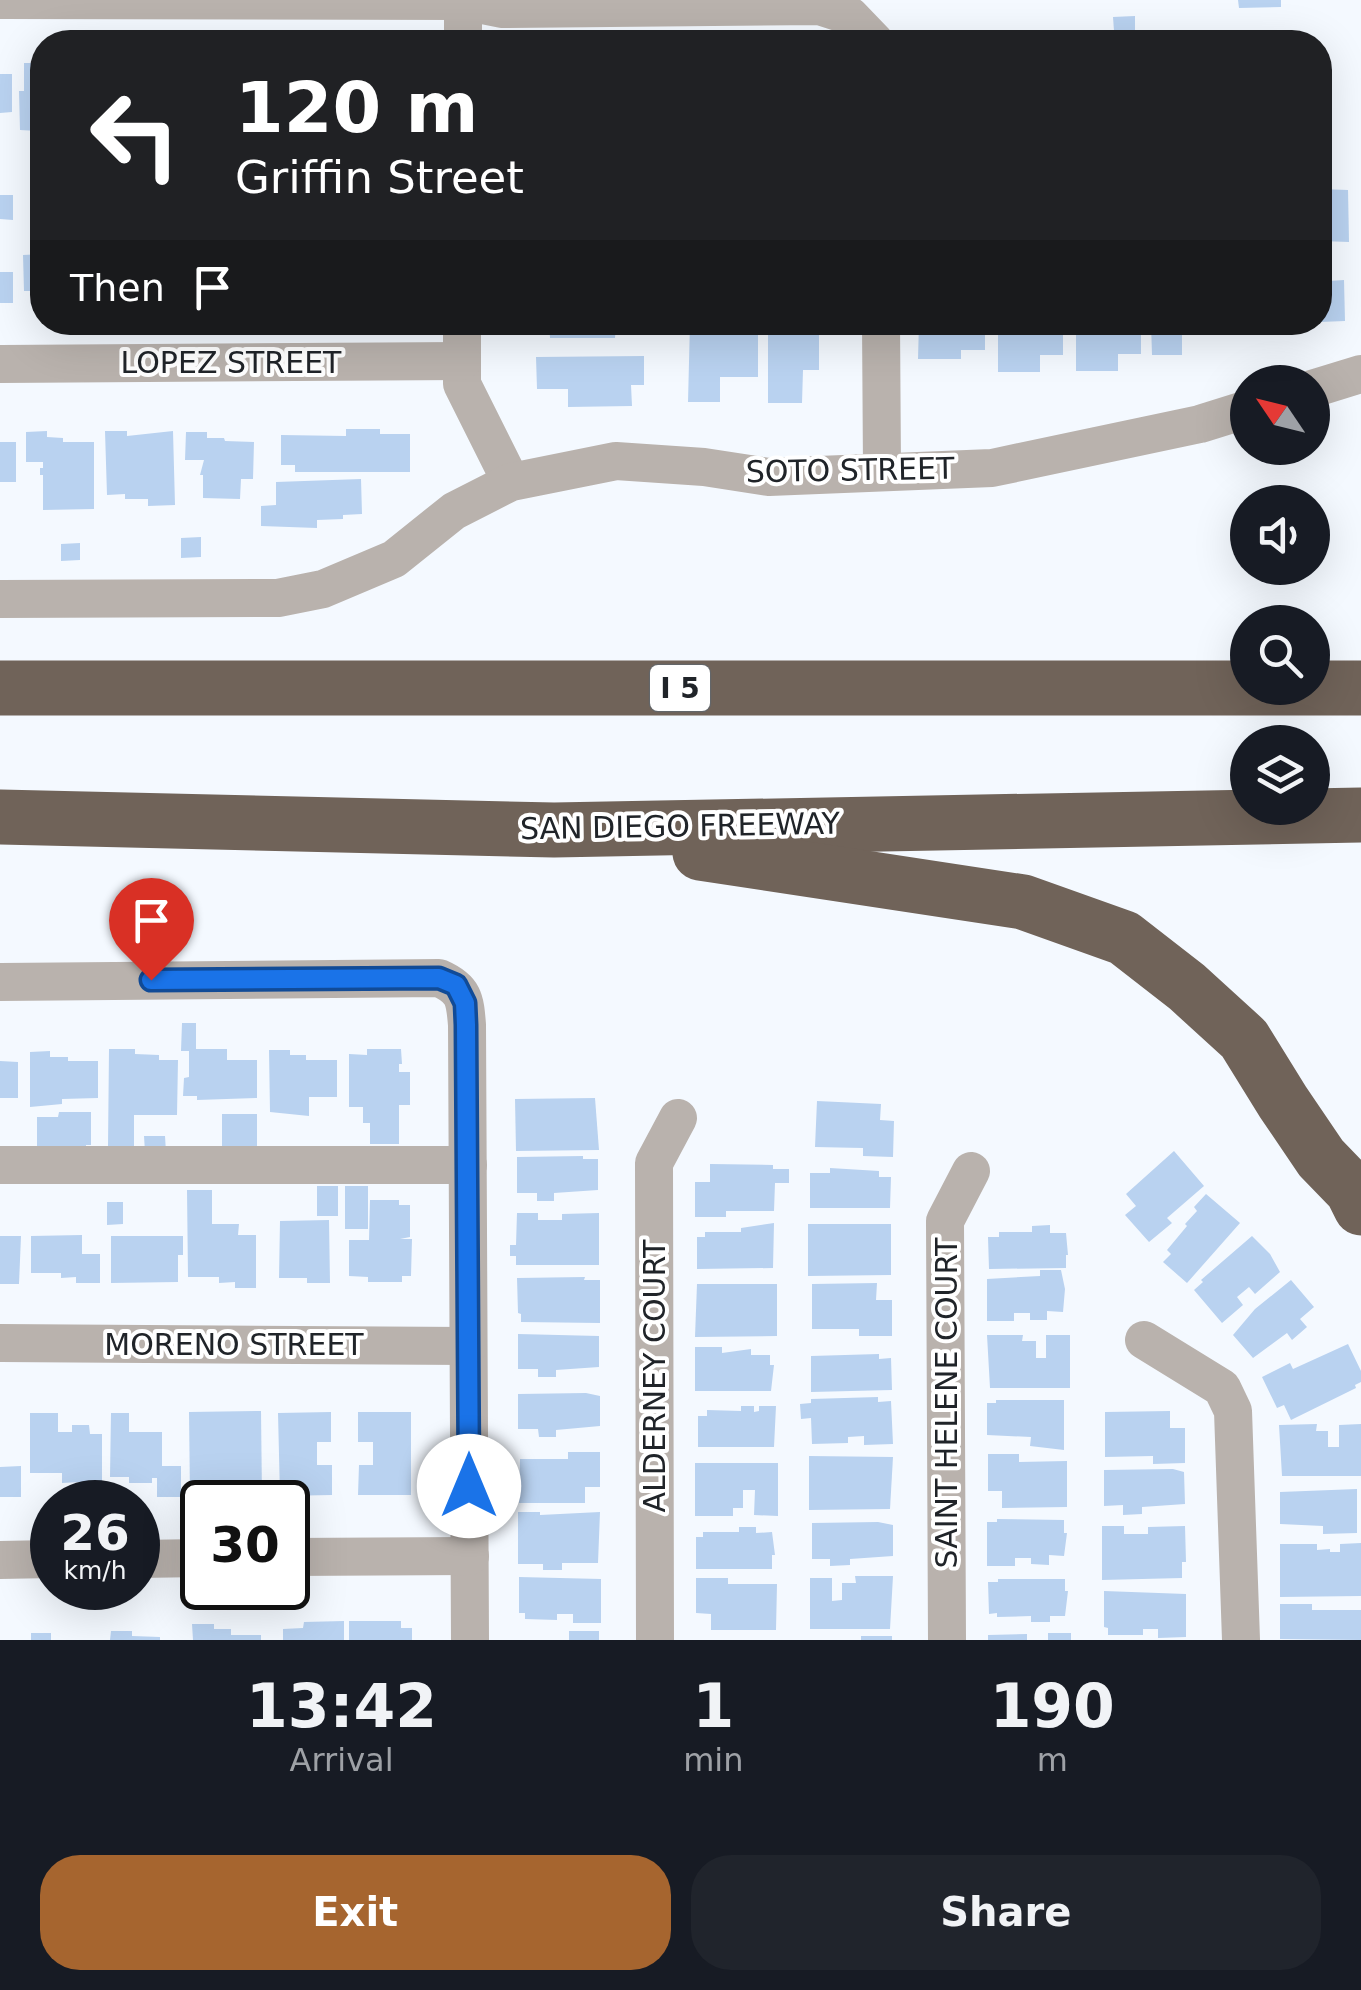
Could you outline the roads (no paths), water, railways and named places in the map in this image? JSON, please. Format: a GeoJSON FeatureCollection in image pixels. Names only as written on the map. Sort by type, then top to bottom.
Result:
{"type":"FeatureCollection","features":[{"type":"Feature","properties":{"kind":"highway","name":"I 5"},"geometry":{"type":"LineString","coordinates":[[0,688],[1361,688]]}},
{"type":"Feature","properties":{"kind":"highway","name":"SAN DIEGO FREEWAY"},"geometry":{"type":"LineString","coordinates":[[0,817],[554,830],[1361,816]]}},
{"type":"Feature","properties":{"kind":"highway"},"geometry":{"type":"LineString","coordinates":[[554,830],[1023,902],[1124,938],[1187,987],[1244,1039],[1321,1158],[1358,1196]]}},
{"type":"Feature","properties":{"kind":"street"},"geometry":{"type":"LineString","coordinates":[[0,0],[464,1],[503,8],[819,6],[850,16],[864,30]]}},
{"type":"Feature","properties":{"kind":"street"},"geometry":{"type":"LineString","coordinates":[[463,30],[464,1]]}},
{"type":"Feature","properties":{"kind":"street"},"geometry":{"type":"LineString","coordinates":[[462,335],[462,384],[510,482]]}},
{"type":"Feature","properties":{"kind":"street"},"geometry":{"type":"LineString","coordinates":[[881,335],[882,470]]}},
{"type":"Feature","properties":{"kind":"street","name":"LOPEZ STREET"},"geometry":{"type":"LineString","coordinates":[[0,364],[462,361]]}},
{"type":"Feature","properties":{"kind":"street"},"geometry":{"type":"LineString","coordinates":[[1330,383],[1361,374]]}},
{"type":"Feature","properties":{"kind":"street","name":"SOTO STREET"},"geometry":{"type":"LineString","coordinates":[[0,599],[278,598],[323,588],[394,559],[454,510],[510,482],[616,461],[704,467],[769,477],[992,468],[1230,415]]}},
{"type":"Feature","properties":{"kind":"street"},"geometry":{"type":"LineString","coordinates":[[0,982],[439,978],[456,985],[465,1003],[470,1640]]}},
{"type":"Feature","properties":{"kind":"street","name":"ALDERNEY COURT"},"geometry":{"type":"LineString","coordinates":[[656,1640],[654,1163],[678,1118]]}},
{"type":"Feature","properties":{"kind":"street"},"geometry":{"type":"LineString","coordinates":[[0,1165],[468,1164]]}},
{"type":"Feature","properties":{"kind":"street","name":"SAINT HELENE COURT"},"geometry":{"type":"LineString","coordinates":[[948,1640],[945,1221],[970,1171]]}},
{"type":"Feature","properties":{"kind":"street"},"geometry":{"type":"LineString","coordinates":[[1144,1340],[1222,1388],[1233,1410],[1242,1640]]}},
{"type":"Feature","properties":{"kind":"street","name":"MORENO STREET"},"geometry":{"type":"LineString","coordinates":[[0,1343],[468,1346]]}},
{"type":"Feature","properties":{"kind":"street"},"geometry":{"type":"LineString","coordinates":[[310,1558],[470,1556]]}},
{"type":"Feature","properties":{"kind":"street"},"geometry":{"type":"LineString","coordinates":[[0,1560],[30,1559]]}}]}
